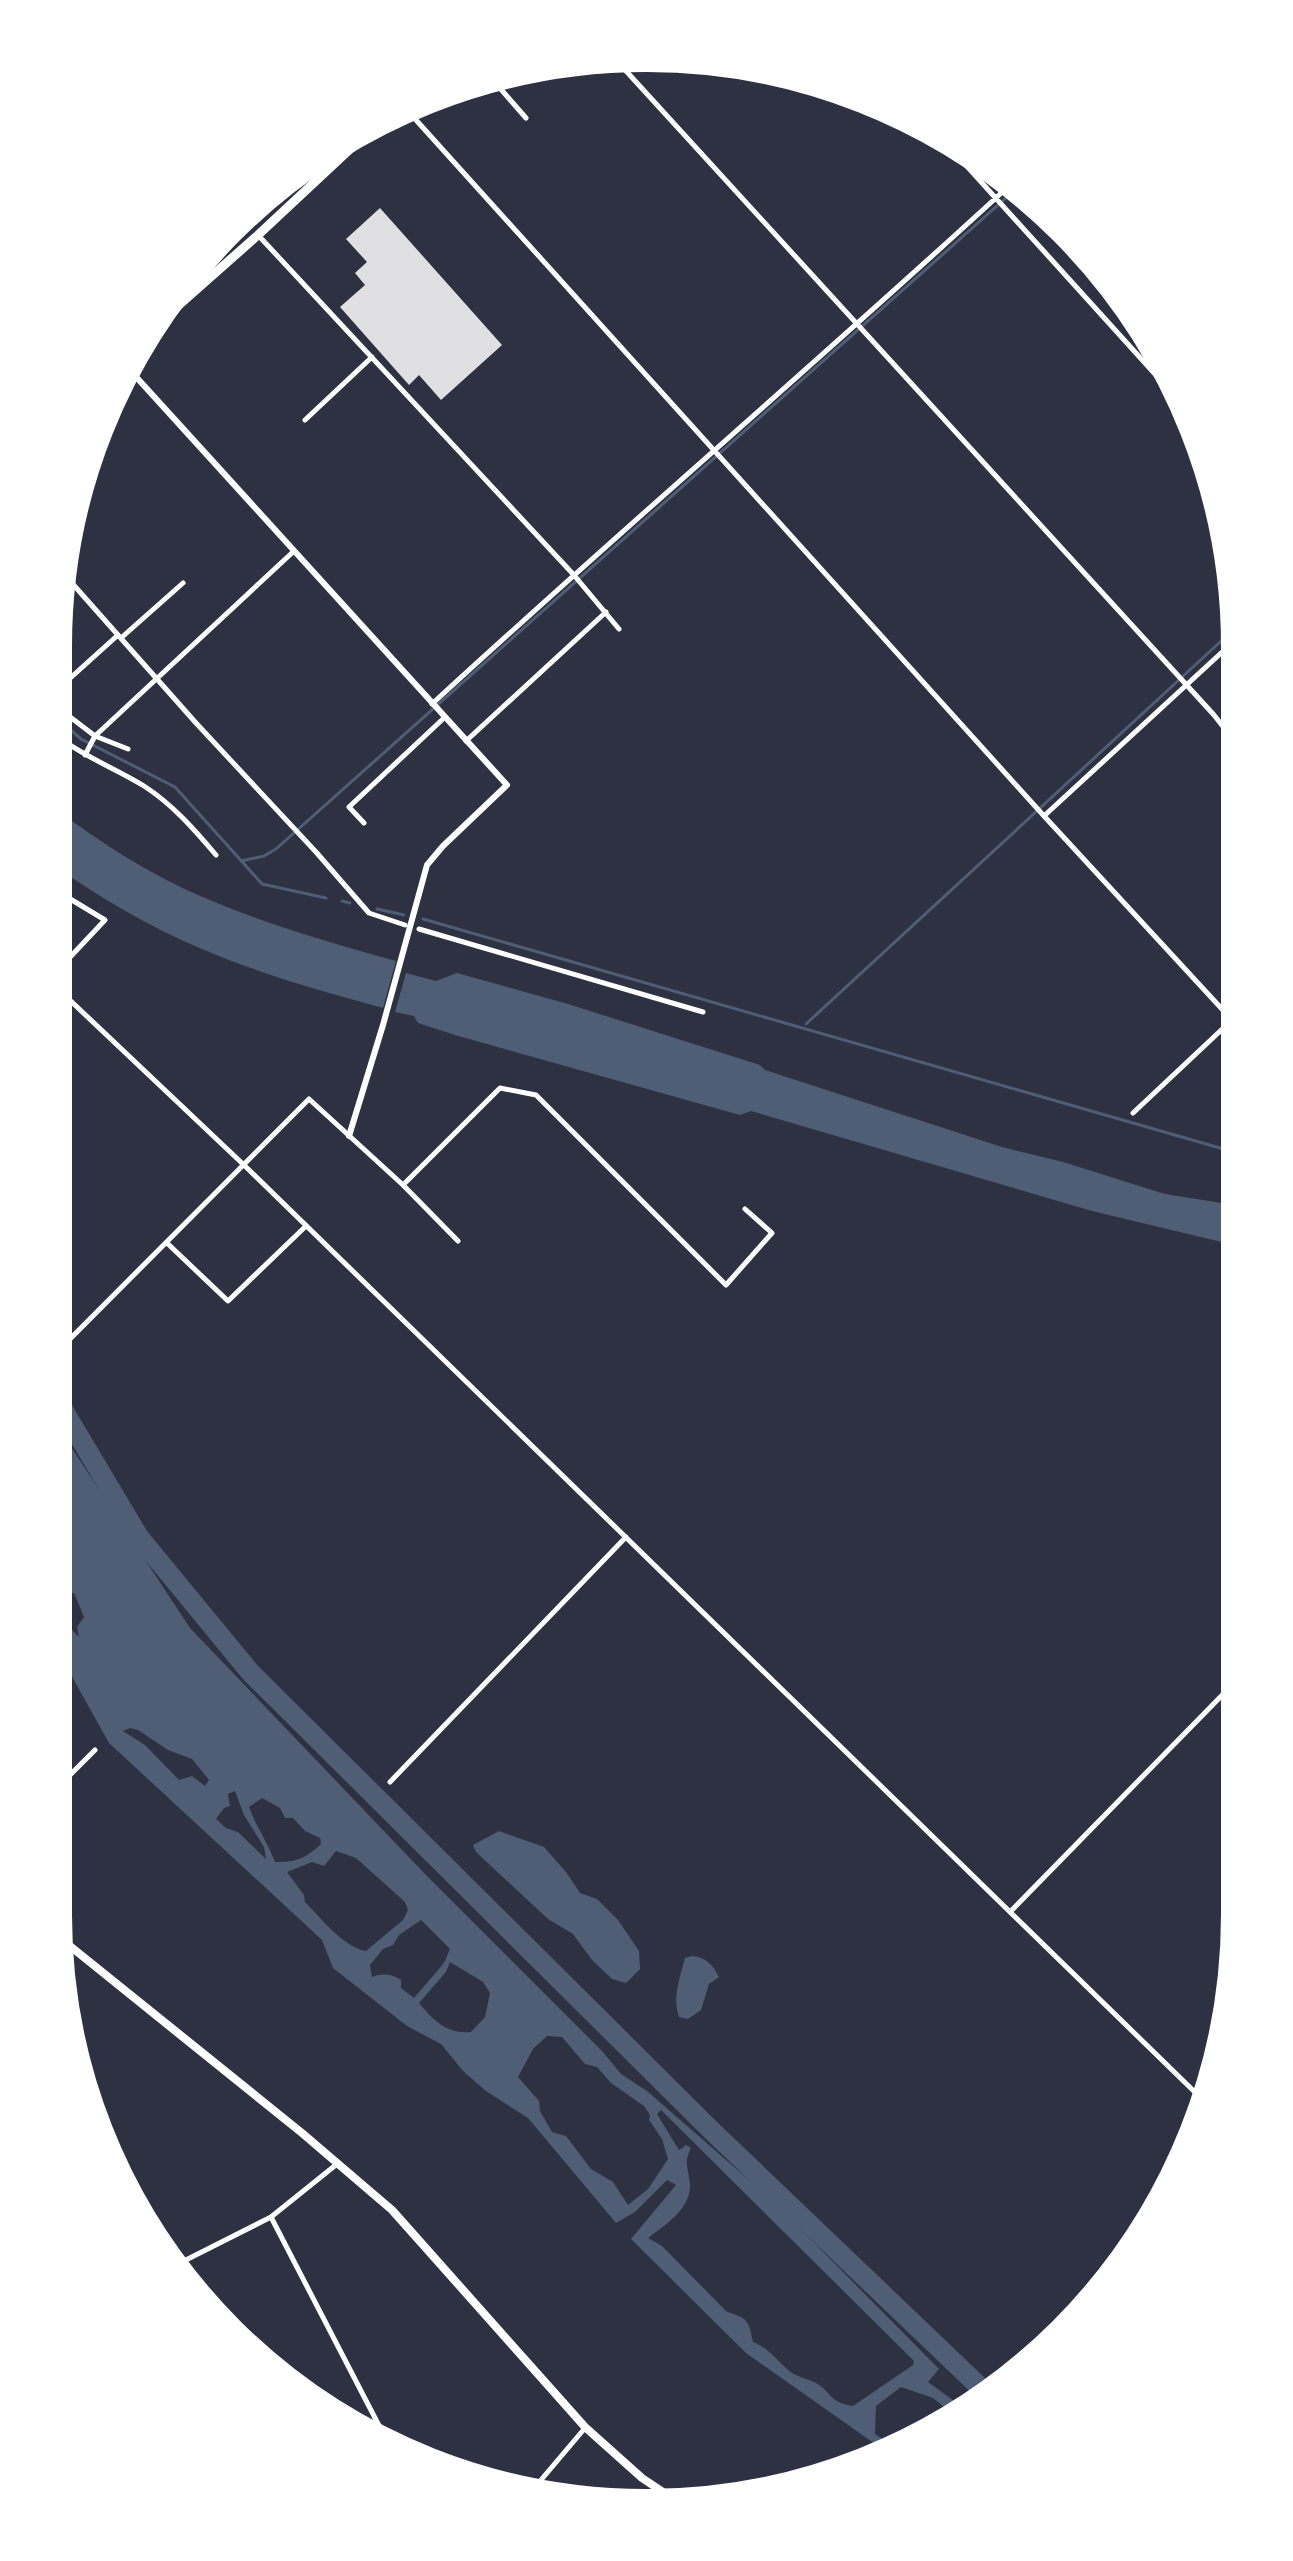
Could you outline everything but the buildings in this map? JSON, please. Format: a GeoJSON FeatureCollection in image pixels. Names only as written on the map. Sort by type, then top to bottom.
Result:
{"type":"FeatureCollection","features":[{"type":"Feature","properties":{"kind":"highway"},"geometry":{"type":"LineString","coordinates":[[189,296],[341,158]]}},
{"type":"Feature","properties":{"kind":"main road"},"geometry":{"type":"LineString","coordinates":[[71,1947],[302,2133],[392,2210],[585,2427],[642,2478],[661,2491]]}},
{"type":"Feature","properties":{"kind":"street"},"geometry":{"type":"LineString","coordinates":[[626,71],[1223,727]]}},
{"type":"Feature","properties":{"kind":"street"},"geometry":{"type":"LineString","coordinates":[[501,89],[526,118]]}},
{"type":"Feature","properties":{"kind":"street"},"geometry":{"type":"LineString","coordinates":[[415,119],[1044,816],[1223,1009]]}},
{"type":"Feature","properties":{"kind":"street"},"geometry":{"type":"LineString","coordinates":[[969,169],[1154,373]]}},
{"type":"Feature","properties":{"kind":"street"},"geometry":{"type":"LineString","coordinates":[[432,704],[573,574],[716,451],[1002,193]]}},
{"type":"Feature","properties":{"kind":"street"},"geometry":{"type":"LineString","coordinates":[[258,235],[573,574],[619,629]]}},
{"type":"Feature","properties":{"kind":"street"},"geometry":{"type":"LineString","coordinates":[[305,420],[372,357]]}},
{"type":"Feature","properties":{"kind":"street"},"geometry":{"type":"LineString","coordinates":[[137,377],[507,785],[427,865],[349,1136]]}},
{"type":"Feature","properties":{"kind":"street"},"geometry":{"type":"LineString","coordinates":[[85,755],[95,736],[295,550]]}},
{"type":"Feature","properties":{"kind":"street"},"geometry":{"type":"LineString","coordinates":[[70,679],[183,583]]}},
{"type":"Feature","properties":{"kind":"street"},"geometry":{"type":"LineString","coordinates":[[74,585],[369,913],[405,925]]}},
{"type":"Feature","properties":{"kind":"street"},"geometry":{"type":"LineString","coordinates":[[466,741],[606,612]]}},
{"type":"Feature","properties":{"kind":"street"},"geometry":{"type":"LineString","coordinates":[[1044,816],[1223,651]]}},
{"type":"Feature","properties":{"kind":"street"},"geometry":{"type":"LineString","coordinates":[[70,717],[95,736],[128,749]]}},
{"type":"Feature","properties":{"kind":"street"},"geometry":{"type":"LineString","coordinates":[[364,823],[349,807],[444,718]]}},
{"type":"Feature","properties":{"kind":"street"},"geometry":{"type":"LineString","coordinates":[[70,745],[142,785],[165,802],[189,822],[216,855]]}},
{"type":"Feature","properties":{"kind":"street"},"geometry":{"type":"LineString","coordinates":[[70,899],[105,920],[70,957]]}},
{"type":"Feature","properties":{"kind":"street"},"geometry":{"type":"LineString","coordinates":[[419,929],[703,1012]]}},
{"type":"Feature","properties":{"kind":"street"},"geometry":{"type":"LineString","coordinates":[[70,1000],[245,1166],[1195,2092]]}},
{"type":"Feature","properties":{"kind":"street"},"geometry":{"type":"LineString","coordinates":[[1133,1113],[1223,1029]]}},
{"type":"Feature","properties":{"kind":"street"},"geometry":{"type":"LineString","coordinates":[[403,1185],[500,1088],[536,1095],[726,1285],[772,1233],[745,1209]]}},
{"type":"Feature","properties":{"kind":"street"},"geometry":{"type":"LineString","coordinates":[[70,1339],[309,1099],[403,1185],[458,1241]]}},
{"type":"Feature","properties":{"kind":"street"},"geometry":{"type":"LineString","coordinates":[[167,1243],[228,1301],[306,1226]]}},
{"type":"Feature","properties":{"kind":"street"},"geometry":{"type":"LineString","coordinates":[[390,1782],[626,1537]]}},
{"type":"Feature","properties":{"kind":"street"},"geometry":{"type":"LineString","coordinates":[[1011,1911],[1223,1694]]}},
{"type":"Feature","properties":{"kind":"street"},"geometry":{"type":"LineString","coordinates":[[70,1775],[95,1750]]}},
{"type":"Feature","properties":{"kind":"street"},"geometry":{"type":"LineString","coordinates":[[185,2260],[271,2217],[337,2164]]}},
{"type":"Feature","properties":{"kind":"street"},"geometry":{"type":"LineString","coordinates":[[271,2217],[379,2425]]}},
{"type":"Feature","properties":{"kind":"street"},"geometry":{"type":"LineString","coordinates":[[540,2481],[585,2427]]}},
{"type":"Feature","properties":{"kind":"water"},"geometry":{"type":"Polygon","coordinates":[[[70,819],[125,857],[198,895],[271,923],[396,961],[383,1008],[291,982],[224,958],[164,932],[70,876],[70,819]]]}},
{"type":"Feature","properties":{"kind":"water"},"geometry":{"type":"Polygon","coordinates":[[[406,973],[436,981],[457,973],[568,1004],[760,1065],[765,1070],[1002,1147],[1063,1162],[1165,1194],[1223,1203],[1223,1242],[1092,1211],[751,1111],[740,1115],[455,1035],[418,1023],[414,1016],[395,1012],[406,973]]]}},
{"type":"Feature","properties":{"kind":"water"},"geometry":{"type":"Polygon","coordinates":[[[70,1445],[190,1628],[621,2074],[647,2091],[772,2200],[939,2369],[928,2382],[955,2402],[945,2408],[933,2398],[901,2387],[876,2406],[875,2434],[884,2440],[875,2444],[746,2353],[631,2239],[676,2185],[667,2180],[635,2212],[616,2223],[528,2118],[486,2091],[463,2071],[441,2044],[407,2026],[333,1968],[322,1940],[109,1743],[70,1673],[70,1630],[79,1637],[77,1627],[84,1617],[74,1593],[70,1593],[70,1445]],[[130,1728],[123,1731],[145,1745],[179,1780],[192,1776],[205,1786],[209,1780],[192,1759],[168,1750],[138,1730],[130,1728]],[[235,1791],[228,1794],[230,1806],[224,1808],[216,1819],[226,1828],[238,1832],[266,1859],[264,1847],[244,1815],[235,1791]],[[262,1798],[249,1807],[275,1862],[300,1859],[321,1844],[320,1838],[305,1831],[293,1818],[285,1818],[280,1808],[262,1798]],[[336,1851],[324,1866],[312,1862],[287,1872],[304,1895],[305,1902],[349,1944],[366,1951],[403,1920],[408,1910],[405,1902],[356,1858],[336,1851]],[[421,1920],[399,1935],[393,1945],[383,1949],[370,1965],[372,1977],[387,1975],[398,1978],[401,1988],[414,1998],[444,1963],[450,1949],[421,1920]],[[450,1962],[446,1972],[419,2003],[442,2025],[455,2031],[471,2032],[485,2017],[490,1993],[483,1982],[450,1962]],[[547,2036],[533,2049],[518,2077],[539,2101],[540,2111],[552,2132],[566,2136],[591,2169],[613,2182],[628,2205],[648,2189],[668,2159],[662,2139],[649,2120],[650,2115],[644,2106],[611,2083],[597,2067],[585,2064],[562,2037],[547,2036]],[[661,2110],[657,2114],[679,2150],[686,2145],[691,2148],[687,2162],[690,2185],[681,2209],[648,2238],[662,2246],[727,2312],[746,2321],[753,2342],[792,2373],[816,2383],[835,2400],[853,2406],[913,2365],[914,2361],[661,2110]]]}},
{"type":"Feature","properties":{"kind":"water"},"geometry":{"type":"Polygon","coordinates":[[[499,1831],[544,1847],[580,1893],[597,1899],[618,1920],[639,1951],[640,1969],[626,1983],[612,1979],[592,1960],[573,1934],[548,1919],[476,1852],[473,1845],[499,1831]]]}},
{"type":"Feature","properties":{"kind":"water"},"geometry":{"type":"Polygon","coordinates":[[[692,1956],[708,1962],[719,1977],[709,1984],[701,2010],[688,2019],[679,2017],[677,1995],[685,1958],[692,1956]]]}},
{"type":"Feature","properties":{"kind":"waterway"},"geometry":{"type":"LineString","coordinates":[[241,861],[264,856],[276,849],[1007,197]]}},
{"type":"Feature","properties":{"kind":"waterway"},"geometry":{"type":"LineString","coordinates":[[806,1024],[1223,639]]}},
{"type":"Feature","properties":{"kind":"waterway"},"geometry":{"type":"LineString","coordinates":[[70,729],[81,739],[175,787],[262,884],[326,898]]}},
{"type":"Feature","properties":{"kind":"waterway"},"geometry":{"type":"LineString","coordinates":[[342,901],[350,903]]}},
{"type":"Feature","properties":{"kind":"waterway"},"geometry":{"type":"LineString","coordinates":[[377,909],[404,915]]}},
{"type":"Feature","properties":{"kind":"waterway"},"geometry":{"type":"LineString","coordinates":[[423,919],[1223,1149]]}},
{"type":"Feature","properties":{"kind":"waterway"},"geometry":{"type":"LineString","coordinates":[[70,1421],[139,1537],[250,1672],[711,2130],[978,2386]]}}]}
